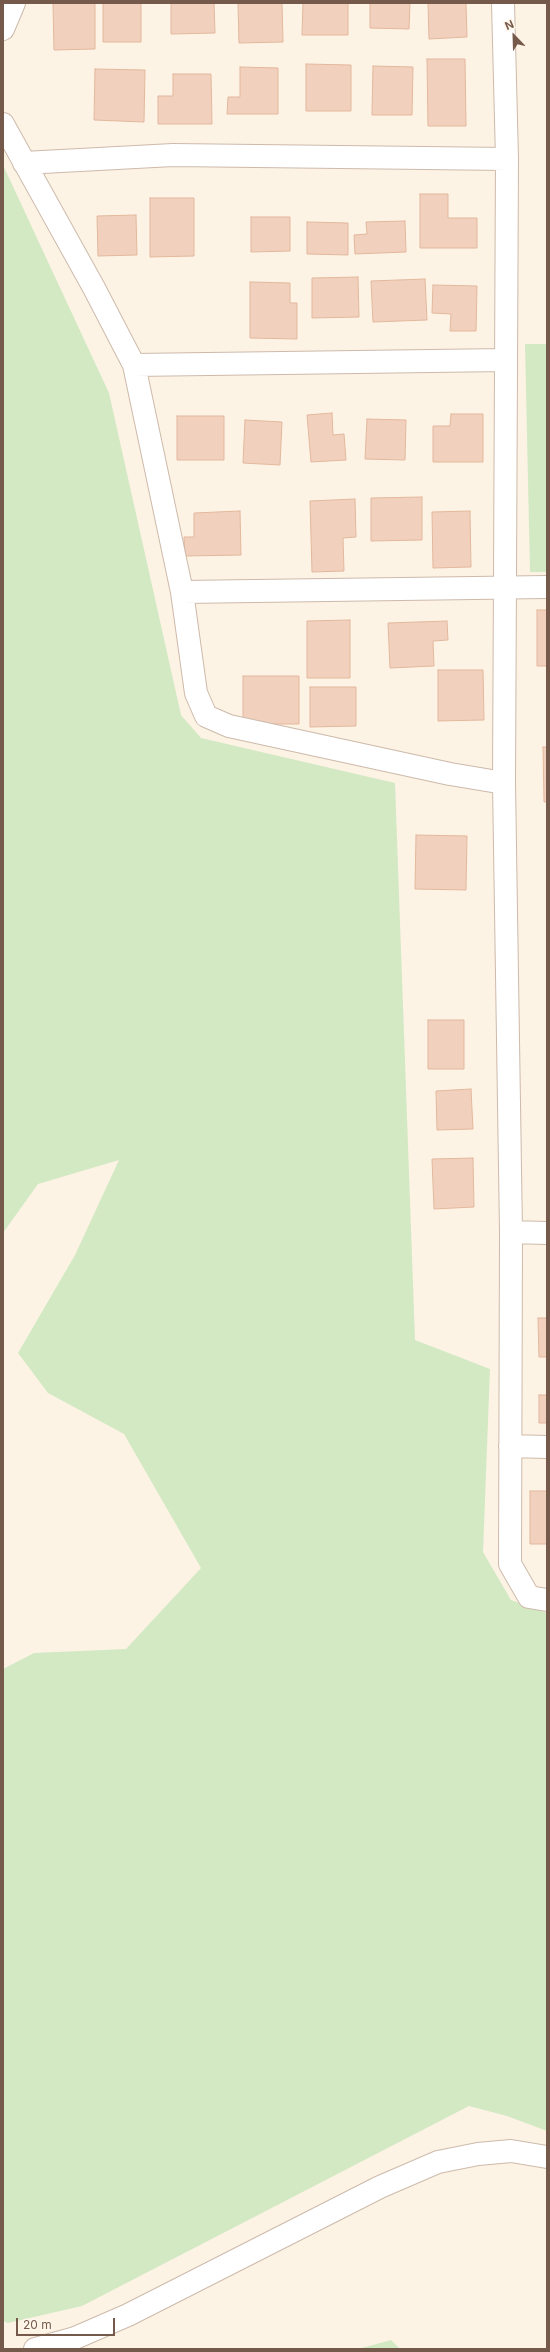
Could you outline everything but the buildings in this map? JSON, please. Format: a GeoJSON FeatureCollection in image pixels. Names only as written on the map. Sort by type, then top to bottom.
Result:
{"type":"FeatureCollection","features":[{"type":"Feature","properties":{"kind":"street"},"geometry":{"type":"LineString","coordinates":[[3,29],[14,3]]}},
{"type":"Feature","properties":{"kind":"street"},"geometry":{"type":"LineString","coordinates":[[503,3],[507,159],[504,782],[511,1232],[510,1564],[529,1598],[547,1600]]}},
{"type":"Feature","properties":{"kind":"street"},"geometry":{"type":"LineString","coordinates":[[3,124],[94,288],[134,365],[182,592],[196,693],[206,716],[237,728],[450,774],[504,782]]}},
{"type":"Feature","properties":{"kind":"street"},"geometry":{"type":"LineString","coordinates":[[24,163],[173,154],[507,159]]}},
{"type":"Feature","properties":{"kind":"street"},"geometry":{"type":"LineString","coordinates":[[134,365],[505,360]]}},
{"type":"Feature","properties":{"kind":"street"},"geometry":{"type":"LineString","coordinates":[[182,592],[504,586],[547,587]]}},
{"type":"Feature","properties":{"kind":"street"},"geometry":{"type":"LineString","coordinates":[[511,1232],[547,1233]]}},
{"type":"Feature","properties":{"kind":"street"},"geometry":{"type":"LineString","coordinates":[[510,1446],[547,1447]]}},
{"type":"Feature","properties":{"kind":"street"},"geometry":{"type":"LineString","coordinates":[[35,2349],[74,2338],[128,2315],[373,2191],[438,2162],[478,2154],[511,2151],[547,2157]]}},
{"type":"Feature","properties":{"kind":"green space"},"geometry":{"type":"Polygon","coordinates":[[[3,165],[109,393],[181,715],[201,738],[395,783],[415,1340],[490,1369],[483,1552],[511,1600],[547,1613],[547,2131],[507,2116],[469,2106],[82,2306],[8,2323],[3,2321],[3,1669],[34,1653],[126,1649],[201,1568],[124,1434],[48,1393],[18,1353],[75,1255],[119,1160],[38,1184],[3,1233],[3,165]]]}},
{"type":"Feature","properties":{"kind":"green space"},"geometry":{"type":"Polygon","coordinates":[[[525,344],[547,344],[547,572],[530,572],[525,344]]]}},
{"type":"Feature","properties":{"kind":"green space"},"geometry":{"type":"Polygon","coordinates":[[[391,2340],[400,2349],[358,2349],[391,2340]]]}}]}
